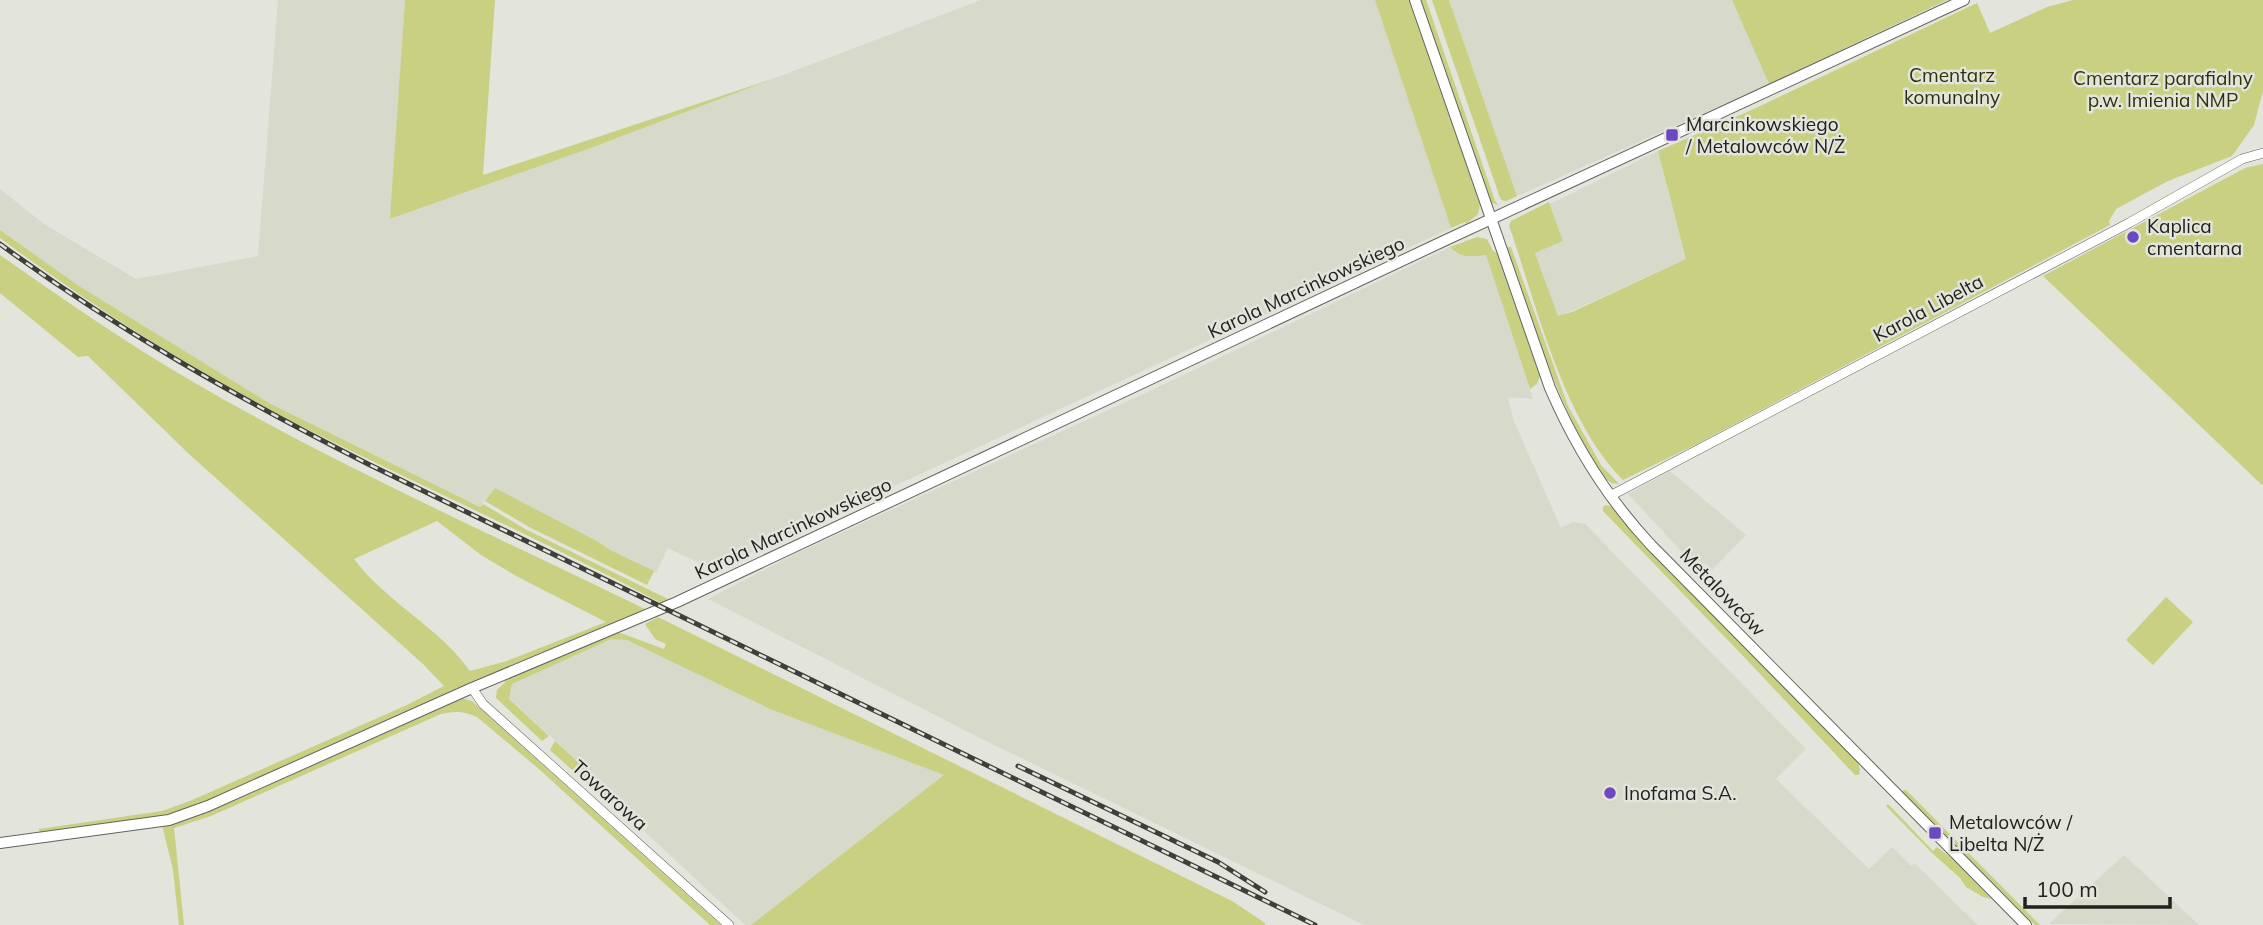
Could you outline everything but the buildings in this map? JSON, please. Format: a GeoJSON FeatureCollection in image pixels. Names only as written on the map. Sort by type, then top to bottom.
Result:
{"type":"FeatureCollection","features":[{"type":"Feature","properties":{"kind":"street","name":"Metalowców"},"geometry":{"type":"LineString","coordinates":[[1415,0],[1550,388],[1577,444],[1610,496],[1651,545],[2026,925]]}},
{"type":"Feature","properties":{"kind":"street","name":"Karola Marcinkowskiego"},"geometry":{"type":"LineString","coordinates":[[0,843],[169,820],[188,814],[472,688],[664,608],[1964,0]]}},
{"type":"Feature","properties":{"kind":"street","name":"Karola Libelta"},"geometry":{"type":"LineString","coordinates":[[1610,496],[2129,223],[2242,159],[2263,153]]}},
{"type":"Feature","properties":{"kind":"street","name":"Towarowa"},"geometry":{"type":"LineString","coordinates":[[472,688],[483,704],[729,925]]}},
{"type":"Feature","properties":{"kind":"shaded area"},"geometry":{"type":"Polygon","coordinates":[[[278,0],[405,0],[391,219],[588,149],[981,0],[1375,0],[1451,228],[726,564],[710,568],[668,548],[656,573],[495,488],[480,507],[269,403],[79,286],[0,230],[0,189],[44,224],[136,279],[258,256],[278,0]]]}},
{"type":"Feature","properties":{"kind":"shaded area"},"geometry":{"type":"Polygon","coordinates":[[[1449,0],[1732,0],[1769,84],[1517,196],[1449,0]]]}},
{"type":"Feature","properties":{"kind":"shaded area"},"geometry":{"type":"Polygon","coordinates":[[[1658,151],[1686,259],[1558,317],[1535,253],[1563,241],[1550,204],[1658,151]]]}},
{"type":"Feature","properties":{"kind":"shaded area"},"geometry":{"type":"Polygon","coordinates":[[[1450,247],[1455,253],[1486,255],[1533,399],[1508,397],[1513,419],[1561,528],[1573,522],[1585,524],[1806,749],[1776,779],[1869,869],[1892,847],[1911,866],[1914,863],[1978,925],[1364,925],[980,738],[708,599],[793,555],[1152,390],[1450,247]]]}},
{"type":"Feature","properties":{"kind":"shaded area"},"geometry":{"type":"Polygon","coordinates":[[[1670,471],[1746,535],[1712,570],[1706,563],[1699,570],[1628,494],[1670,471]]]}},
{"type":"Feature","properties":{"kind":"shaded area"},"geometry":{"type":"Polygon","coordinates":[[[611,638],[627,640],[661,655],[770,709],[945,775],[751,925],[745,925],[644,831],[649,825],[509,699],[512,684],[611,638]]]}},
{"type":"Feature","properties":{"kind":"shaded area"},"geometry":{"type":"Polygon","coordinates":[[[2124,855],[2199,925],[2049,924],[2124,855]]]}},
{"type":"Feature","properties":{"kind":"green space"},"geometry":{"type":"Polygon","coordinates":[[[405,0],[495,0],[483,175],[778,77],[588,149],[390,219],[405,0]]]}},
{"type":"Feature","properties":{"kind":"green space"},"geometry":{"type":"Polygon","coordinates":[[[1375,0],[1409,0],[1480,204],[1478,214],[1466,224],[1465,222],[1451,228],[1375,0]]]}},
{"type":"Feature","properties":{"kind":"green space"},"geometry":{"type":"Polygon","coordinates":[[[1421,0],[1426,0],[1495,201],[1499,206],[1487,196],[1421,0]]]}},
{"type":"Feature","properties":{"kind":"green space"},"geometry":{"type":"Polygon","coordinates":[[[1432,0],[1449,0],[1517,196],[1506,201],[1501,200],[1499,195],[1432,0]]]}},
{"type":"Feature","properties":{"kind":"green space"},"geometry":{"type":"Polygon","coordinates":[[[1732,0],[1947,0],[1769,84],[1732,0]]]}},
{"type":"Feature","properties":{"kind":"green space"},"geometry":{"type":"Polygon","coordinates":[[[2073,0],[2263,0],[2263,91],[2254,125],[2232,156],[2168,181],[2116,209],[2109,221],[2110,225],[1699,443],[1623,480],[1585,428],[1569,396],[1543,329],[1509,226],[1511,221],[1549,202],[1563,241],[1535,253],[1558,316],[1572,312],[1686,259],[1658,151],[1756,108],[1977,3],[1990,33],[2047,7],[2073,0]]]}},
{"type":"Feature","properties":{"kind":"green space"},"geometry":{"type":"Polygon","coordinates":[[[2263,164],[2262,485],[2043,276],[2245,168],[2263,164]]]}},
{"type":"Feature","properties":{"kind":"green space"},"geometry":{"type":"Polygon","coordinates":[[[0,230],[79,286],[269,403],[480,507],[483,504],[527,530],[668,599],[661,603],[253,401],[179,358],[70,288],[0,238],[0,230]]]}},
{"type":"Feature","properties":{"kind":"green space"},"geometry":{"type":"Polygon","coordinates":[[[1477,237],[1487,239],[1497,253],[1540,376],[1537,384],[1530,389],[1486,255],[1462,255],[1450,247],[1477,237]]]}},
{"type":"Feature","properties":{"kind":"green space"},"geometry":{"type":"Polygon","coordinates":[[[1506,247],[1511,247],[1568,406],[1601,465],[1619,484],[1604,478],[1573,423],[1548,366],[1506,247]]]}},
{"type":"Feature","properties":{"kind":"green space"},"geometry":{"type":"Polygon","coordinates":[[[0,255],[145,353],[250,414],[362,473],[647,610],[473,681],[186,811],[168,816],[40,833],[39,829],[162,811],[190,801],[444,686],[423,664],[189,454],[88,356],[78,357],[0,293],[0,255]],[[437,521],[354,559],[382,589],[444,642],[470,671],[507,661],[606,622],[518,577],[481,555],[437,521]]]}},
{"type":"Feature","properties":{"kind":"green space"},"geometry":{"type":"Polygon","coordinates":[[[495,488],[654,571],[647,585],[529,527],[485,501],[495,488]]]}},
{"type":"Feature","properties":{"kind":"green space"},"geometry":{"type":"Polygon","coordinates":[[[1606,505],[1612,507],[1654,555],[1858,762],[1859,775],[1855,775],[1603,511],[1606,505]]]}},
{"type":"Feature","properties":{"kind":"green space"},"geometry":{"type":"Polygon","coordinates":[[[2166,597],[2193,622],[2153,665],[2126,640],[2166,597]]]}},
{"type":"Feature","properties":{"kind":"green space"},"geometry":{"type":"Polygon","coordinates":[[[658,617],[1232,901],[1265,925],[751,925],[944,775],[770,709],[627,640],[611,639],[512,684],[509,699],[549,736],[542,741],[496,698],[497,690],[504,680],[618,632],[664,649],[666,644],[655,639],[645,624],[658,617]]]}},
{"type":"Feature","properties":{"kind":"green space"},"geometry":{"type":"Polygon","coordinates":[[[461,698],[472,701],[721,925],[710,925],[540,770],[477,717],[455,712],[441,714],[211,816],[174,828],[184,925],[179,925],[173,870],[162,825],[461,698]]]}},
{"type":"Feature","properties":{"kind":"green space"},"geometry":{"type":"Polygon","coordinates":[[[555,741],[618,798],[609,803],[550,750],[555,741]]]}},
{"type":"Feature","properties":{"kind":"green space"},"geometry":{"type":"Polygon","coordinates":[[[1904,790],[2040,925],[2035,925],[1902,792],[1904,790]]]}},
{"type":"Feature","properties":{"kind":"green space"},"geometry":{"type":"Polygon","coordinates":[[[1888,804],[1933,851],[1937,847],[1958,863],[1991,899],[1966,887],[1886,806],[1888,804]]]}},
{"type":"Feature","properties":{"kind":"railway"},"geometry":{"type":"LineString","coordinates":[[0,244],[88,305],[180,362],[368,464],[1315,925]]}},
{"type":"Feature","properties":{"kind":"railway"},"geometry":{"type":"LineString","coordinates":[[1018,766],[1218,862],[1265,892]]}},
{"type":"Feature","properties":{"kind":"place","name":"Marcinkowskiego / Metalowców N/Ż"},"geometry":{"type":"Point","coordinates":[1672,135]}},
{"type":"Feature","properties":{"kind":"place","name":"Kaplica cmentarna"},"geometry":{"type":"Point","coordinates":[2133,237]}},
{"type":"Feature","properties":{"kind":"place","name":"Inofama S.A."},"geometry":{"type":"Point","coordinates":[1610,793]}},
{"type":"Feature","properties":{"kind":"place","name":"Metalowców / Libelta N/Ż"},"geometry":{"type":"Point","coordinates":[1935,833]}},
{"type":"Feature","properties":{"kind":"park label","name":"Cmentarz komunalny"},"geometry":{"type":"Point","coordinates":[1952,86]}},
{"type":"Feature","properties":{"kind":"park label","name":"Cmentarz parafialny p.w. Imienia NMP"},"geometry":{"type":"Point","coordinates":[2163,89]}}]}
